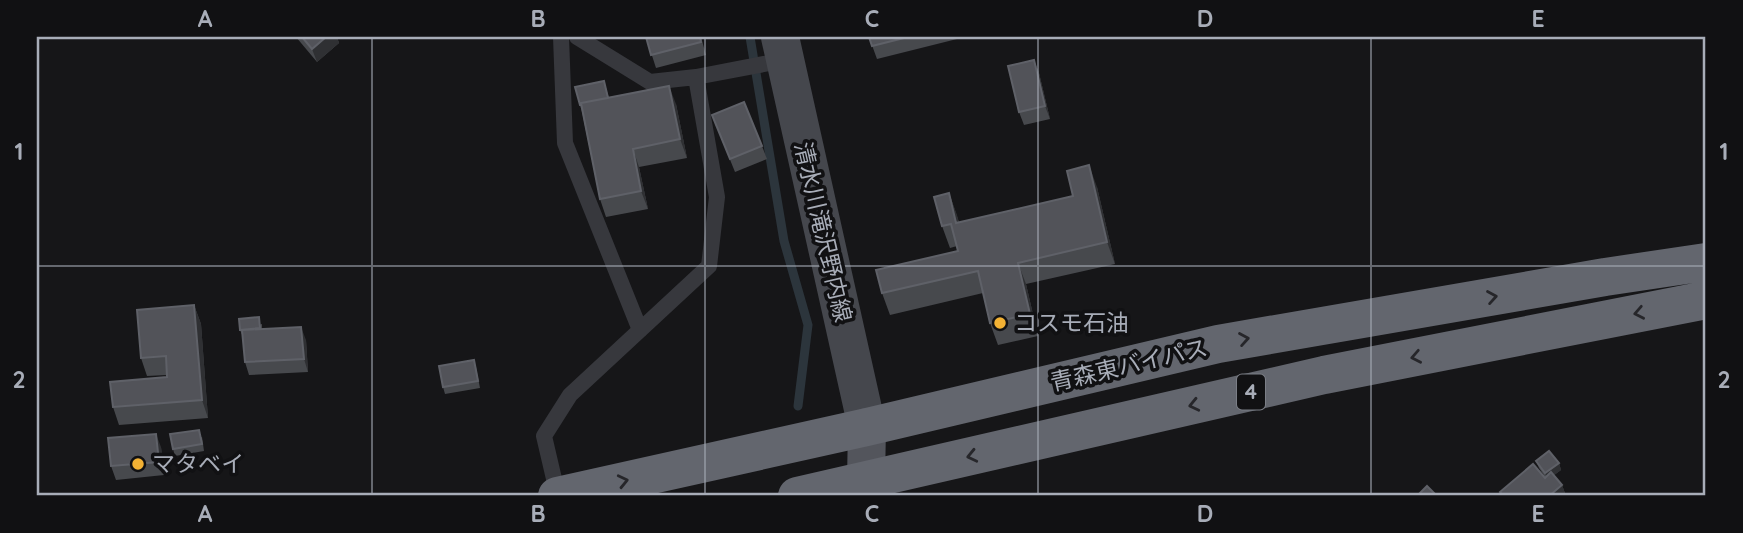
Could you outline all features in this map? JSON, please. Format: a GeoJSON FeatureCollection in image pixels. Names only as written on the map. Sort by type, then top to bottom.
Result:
{"type":"FeatureCollection","features":[{"type":"Feature","properties":{"kind":"highway","name":"青森東バイパス"},"geometry":{"type":"LineString","coordinates":[[557,496],[867,427],[1218,344],[1706,262]]}},
{"type":"Feature","properties":{"kind":"highway","name":"4"},"geometry":{"type":"LineString","coordinates":[[797,496],[868,488],[1324,375],[1706,300]]}},
{"type":"Feature","properties":{"kind":"main road","name":"清水川滝沢野内線"},"geometry":{"type":"LineString","coordinates":[[776,53],[867,427]]}},
{"type":"Feature","properties":{"kind":"main road"},"geometry":{"type":"LineString","coordinates":[[867,427],[868,488]]}},
{"type":"Feature","properties":{"kind":"lane"},"geometry":{"type":"LineString","coordinates":[[561,37],[565,143],[640,330]]}},
{"type":"Feature","properties":{"kind":"lane"},"geometry":{"type":"LineString","coordinates":[[577,37],[650,82],[738,69],[776,53]]}},
{"type":"Feature","properties":{"kind":"lane"},"geometry":{"type":"LineString","coordinates":[[557,496],[544,436],[570,395],[709,266],[717,197],[696,77]]}},
{"type":"Feature","properties":{"kind":"building"},"geometry":{"type":"Polygon","coordinates":[[[302,37],[326,37],[312,49],[302,37]]]}},
{"type":"Feature","properties":{"kind":"building"},"geometry":{"type":"Polygon","coordinates":[[[646,37],[700,37],[701,42],[651,55],[646,37]]]}},
{"type":"Feature","properties":{"kind":"building"},"geometry":{"type":"Polygon","coordinates":[[[869,37],[908,37],[872,46],[869,37]]]}},
{"type":"Feature","properties":{"kind":"building"},"geometry":{"type":"Polygon","coordinates":[[[1034,60],[1045,106],[1019,112],[1008,66],[1034,60]]]}},
{"type":"Feature","properties":{"kind":"building"},"geometry":{"type":"Polygon","coordinates":[[[604,81],[608,98],[580,105],[575,87],[604,81]]]}},
{"type":"Feature","properties":{"kind":"building"},"geometry":{"type":"Polygon","coordinates":[[[669,86],[680,139],[633,149],[641,191],[600,199],[581,103],[669,86]]]}},
{"type":"Feature","properties":{"kind":"building"},"geometry":{"type":"Polygon","coordinates":[[[744,102],[762,146],[730,159],[712,115],[744,102]]]}},
{"type":"Feature","properties":{"kind":"building"},"geometry":{"type":"Polygon","coordinates":[[[1089,165],[1107,242],[1018,263],[1030,314],[990,323],[978,271],[882,293],[876,270],[958,251],[951,224],[942,226],[934,197],[949,193],[956,223],[1073,196],[1067,171],[1089,165]]]}},
{"type":"Feature","properties":{"kind":"building"},"geometry":{"type":"Polygon","coordinates":[[[194,305],[202,400],[113,407],[110,382],[167,377],[166,356],[141,358],[137,310],[194,305]]]}},
{"type":"Feature","properties":{"kind":"building"},"geometry":{"type":"Polygon","coordinates":[[[259,317],[260,328],[240,330],[239,319],[259,317]]]}},
{"type":"Feature","properties":{"kind":"building"},"geometry":{"type":"Polygon","coordinates":[[[301,327],[304,359],[245,362],[242,330],[301,327]]]}},
{"type":"Feature","properties":{"kind":"building"},"geometry":{"type":"Polygon","coordinates":[[[474,360],[478,381],[443,387],[439,366],[474,360]]]}},
{"type":"Feature","properties":{"kind":"building"},"geometry":{"type":"Polygon","coordinates":[[[199,430],[202,444],[173,449],[170,434],[199,430]]]}},
{"type":"Feature","properties":{"kind":"building"},"geometry":{"type":"Polygon","coordinates":[[[156,434],[159,462],[111,466],[108,438],[156,434]]]}},
{"type":"Feature","properties":{"kind":"building"},"geometry":{"type":"Polygon","coordinates":[[[1549,451],[1559,463],[1545,473],[1536,461],[1549,451]]]}},
{"type":"Feature","properties":{"kind":"building"},"geometry":{"type":"Polygon","coordinates":[[[1533,464],[1545,478],[1551,472],[1562,485],[1549,496],[1504,496],[1500,492],[1533,464]]]}},
{"type":"Feature","properties":{"kind":"building"},"geometry":{"type":"Polygon","coordinates":[[[1427,486],[1437,496],[1417,496],[1427,486]]]}},
{"type":"Feature","properties":{"kind":"waterway"},"geometry":{"type":"LineString","coordinates":[[750,37],[784,241],[808,325],[798,406]]}},
{"type":"Feature","properties":{"kind":"place","name":"コスモ石油"},"geometry":{"type":"Point","coordinates":[1000,323]}},
{"type":"Feature","properties":{"kind":"place","name":"マタベイ"},"geometry":{"type":"Point","coordinates":[138,464]}}]}
